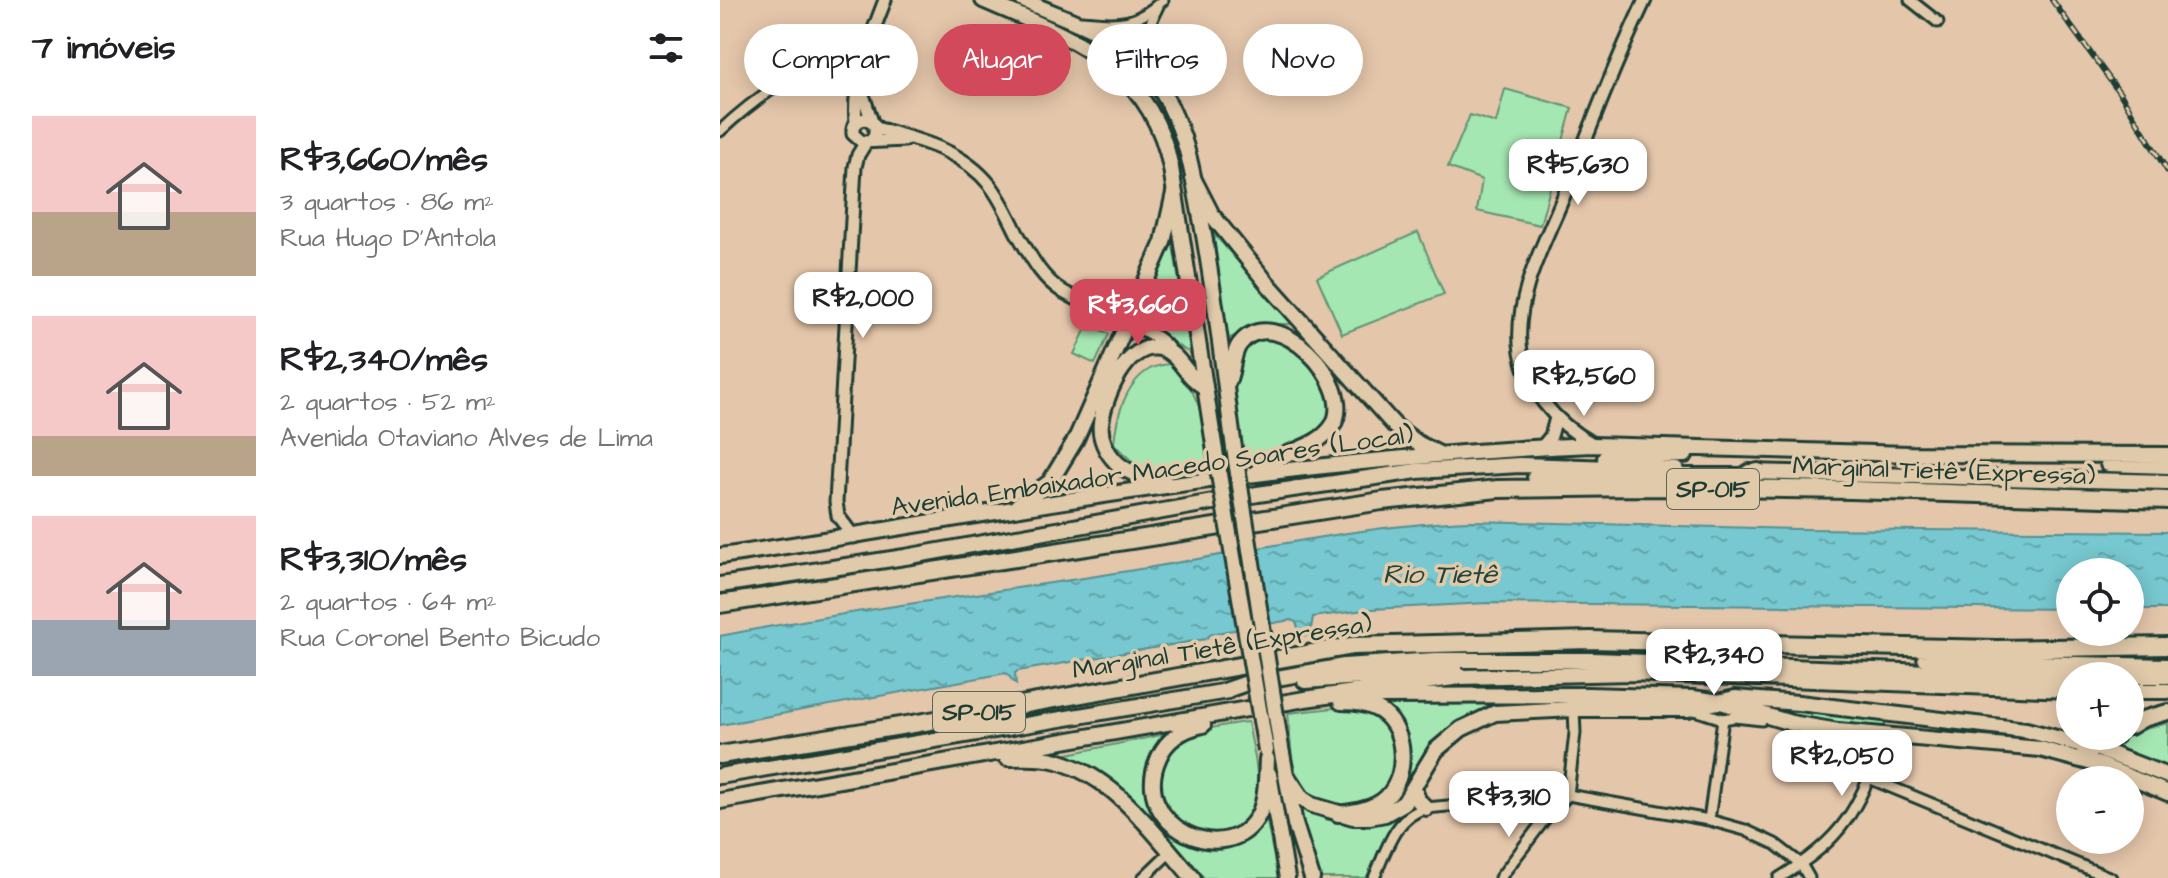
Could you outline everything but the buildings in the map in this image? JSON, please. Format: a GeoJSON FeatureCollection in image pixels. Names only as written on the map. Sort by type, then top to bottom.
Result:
{"type":"FeatureCollection","features":[{"type":"Feature","properties":{"kind":"highway"},"geometry":{"type":"LineString","coordinates":[[1445,493],[1463,482],[1486,479],[1572,475],[1741,477],[1758,472]]}},
{"type":"Feature","properties":{"kind":"highway","name":"Marginal Tietê (Expressa)"},"geometry":{"type":"LineString","coordinates":[[720,604],[1321,510],[1498,489],[1642,487],[1920,491],[2168,500]]}},
{"type":"Feature","properties":{"kind":"highway","name":"Marginal Tietê (Expressa)"},"geometry":{"type":"LineString","coordinates":[[720,755],[1352,646],[1590,640],[1846,646],[2168,646]]}},
{"type":"Feature","properties":{"kind":"highway"},"geometry":{"type":"LineString","coordinates":[[1846,646],[1909,657],[2168,667]]}},
{"type":"Feature","properties":{"kind":"highway","name":"SP-015"},"geometry":{"type":"LineString","coordinates":[[2068,648],[2109,654],[2168,655]]}},
{"type":"Feature","properties":{"kind":"main road"},"geometry":{"type":"LineString","coordinates":[[983,0],[1059,35],[1107,62],[1128,79],[1143,97],[1168,151],[1287,878]]}},
{"type":"Feature","properties":{"kind":"main road"},"geometry":{"type":"LineString","coordinates":[[1023,0],[1087,30]]}},
{"type":"Feature","properties":{"kind":"main road"},"geometry":{"type":"LineString","coordinates":[[1163,96],[1177,121],[1193,178],[1219,324],[1234,448],[1285,773],[1295,824],[1312,878]]}},
{"type":"Feature","properties":{"kind":"main road"},"geometry":{"type":"LineString","coordinates":[[1193,178],[1212,215],[1267,283],[1395,426],[1439,454]]}},
{"type":"Feature","properties":{"kind":"main road"},"geometry":{"type":"LineString","coordinates":[[1013,509],[1040,491],[1061,469],[1163,242],[1174,193]]}},
{"type":"Feature","properties":{"kind":"main road"},"geometry":{"type":"LineString","coordinates":[[1226,386],[1233,373],[1233,358],[1239,346],[1256,333],[1268,331],[1286,335],[1296,342],[1322,368],[1335,392],[1337,413],[1330,429],[1314,442],[1262,466],[1254,474]]}},
{"type":"Feature","properties":{"kind":"main road"},"geometry":{"type":"LineString","coordinates":[[1175,485],[1131,472],[1116,462],[1103,441],[1101,423],[1114,384],[1129,357],[1145,348],[1156,347],[1170,352],[1191,380],[1205,387]]}},
{"type":"Feature","properties":{"kind":"main road","name":"Avenida Embaixador Macedo Soares (Local)"},"geometry":{"type":"LineString","coordinates":[[720,556],[1175,485],[1439,454],[1593,445],[2023,455],[2168,455]]}},
{"type":"Feature","properties":{"kind":"main road"},"geometry":{"type":"LineString","coordinates":[[720,585],[905,557],[1258,494],[1417,471],[1562,458],[1702,455],[1744,449]]}},
{"type":"Feature","properties":{"kind":"main road"},"geometry":{"type":"LineString","coordinates":[[2023,455],[2035,460],[2168,466]]}},
{"type":"Feature","properties":{"kind":"main road"},"geometry":{"type":"LineString","coordinates":[[1501,465],[2168,482]]}},
{"type":"Feature","properties":{"kind":"main road"},"geometry":{"type":"LineString","coordinates":[[1974,477],[1986,473],[2168,474]]}},
{"type":"Feature","properties":{"kind":"main road"},"geometry":{"type":"LineString","coordinates":[[1221,692],[1244,684],[1344,666],[1435,660],[1593,660],[2056,677]]}},
{"type":"Feature","properties":{"kind":"main road"},"geometry":{"type":"LineString","coordinates":[[720,776],[1287,683],[1393,673],[1504,668],[1525,674]]}},
{"type":"Feature","properties":{"kind":"main road"},"geometry":{"type":"LineString","coordinates":[[720,801],[1305,699],[1460,677],[1646,673],[2056,689]]}},
{"type":"Feature","properties":{"kind":"main road"},"geometry":{"type":"LineString","coordinates":[[2144,676],[2168,676]]}},
{"type":"Feature","properties":{"kind":"main road"},"geometry":{"type":"LineString","coordinates":[[2144,691],[2168,691]]}},
{"type":"Feature","properties":{"kind":"main road"},"geometry":{"type":"LineString","coordinates":[[1364,692],[1376,696],[1688,709],[1735,698],[2003,726],[2056,737]]}},
{"type":"Feature","properties":{"kind":"main road"},"geometry":{"type":"LineString","coordinates":[[1285,773],[1302,798],[1324,810],[1353,817],[1385,814],[1404,803],[1436,750],[1472,722],[1511,711],[1674,696],[1721,702],[1791,723],[1886,736],[2040,749],[2080,758],[2168,793]]}},
{"type":"Feature","properties":{"kind":"main road"},"geometry":{"type":"LineString","coordinates":[[1305,699],[1315,703],[1344,702],[1371,706],[1384,714],[1399,737],[1402,765],[1386,798],[1376,805],[1338,814]]}},
{"type":"Feature","properties":{"kind":"main road"},"geometry":{"type":"LineString","coordinates":[[2144,719],[2168,712]]}},
{"type":"Feature","properties":{"kind":"main road"},"geometry":{"type":"LineString","coordinates":[[1219,715],[1211,723],[1190,728],[1168,742],[1156,764],[1154,797],[1169,823],[1194,838],[1207,840],[1225,839],[1243,831],[1259,813],[1266,785],[1266,754]]}},
{"type":"Feature","properties":{"kind":"main road"},"geometry":{"type":"LineString","coordinates":[[1886,736],[1890,725],[1902,716]]}},
{"type":"Feature","properties":{"kind":"main road"},"geometry":{"type":"LineString","coordinates":[[2080,758],[2096,750]]}},
{"type":"Feature","properties":{"kind":"main road"},"geometry":{"type":"LineString","coordinates":[[2101,750],[2168,776]]}},
{"type":"Feature","properties":{"kind":"main road"},"geometry":{"type":"LineString","coordinates":[[979,756],[1054,760],[1101,781],[1129,806],[1193,878]]}},
{"type":"Feature","properties":{"kind":"main road"},"geometry":{"type":"LineString","coordinates":[[720,786],[825,761]]}},
{"type":"Feature","properties":{"kind":"main road"},"geometry":{"type":"LineString","coordinates":[[1414,789],[1418,800],[1426,808]]}},
{"type":"Feature","properties":{"kind":"street"},"geometry":{"type":"LineString","coordinates":[[876,24],[885,0]]}},
{"type":"Feature","properties":{"kind":"street"},"geometry":{"type":"LineString","coordinates":[[1593,445],[1556,418],[1537,392],[1524,365],[1520,345],[1523,301],[1619,55],[1645,0]]}},
{"type":"Feature","properties":{"kind":"street"},"geometry":{"type":"LineString","coordinates":[[1910,0],[1938,22]]}},
{"type":"Feature","properties":{"kind":"street"},"geometry":{"type":"LineString","coordinates":[[1066,20],[1122,24],[1142,17],[1162,2]]}},
{"type":"Feature","properties":{"kind":"street"},"geometry":{"type":"LineString","coordinates":[[1151,24],[1162,2]]}},
{"type":"Feature","properties":{"kind":"street"},"geometry":{"type":"LineString","coordinates":[[720,131],[760,96]]}},
{"type":"Feature","properties":{"kind":"street"},"geometry":{"type":"LineString","coordinates":[[855,96],[853,134],[858,140],[919,140]]}},
{"type":"Feature","properties":{"kind":"street"},"geometry":{"type":"LineString","coordinates":[[854,537],[838,516],[836,502],[855,167],[858,155],[875,135],[863,96]]}},
{"type":"Feature","properties":{"kind":"street"},"geometry":{"type":"LineString","coordinates":[[856,123],[862,119],[937,146],[965,161],[988,183],[1044,277],[1066,294],[1127,322],[1166,345],[1170,352]]}},
{"type":"Feature","properties":{"kind":"street"},"geometry":{"type":"LineString","coordinates":[[1542,447],[1551,436],[1556,418]]}},
{"type":"Feature","properties":{"kind":"street"},"geometry":{"type":"LineString","coordinates":[[1500,878],[1544,820],[1568,795],[1575,733],[1583,704]]}},
{"type":"Feature","properties":{"kind":"street"},"geometry":{"type":"LineString","coordinates":[[1688,709],[1723,719],[1740,717],[1791,723]]}},
{"type":"Feature","properties":{"kind":"street"},"geometry":{"type":"LineString","coordinates":[[1709,820],[1723,719]]}},
{"type":"Feature","properties":{"kind":"street"},"geometry":{"type":"LineString","coordinates":[[1779,878],[1824,848],[1845,824],[1858,805],[1886,736]]}},
{"type":"Feature","properties":{"kind":"street"},"geometry":{"type":"LineString","coordinates":[[1869,778],[2111,878]]}},
{"type":"Feature","properties":{"kind":"street"},"geometry":{"type":"LineString","coordinates":[[1374,878],[1401,822],[1414,812],[1426,808],[1568,795],[1709,820],[1762,837],[1801,864],[1809,878]]}},
{"type":"Feature","properties":{"kind":"street"},"geometry":{"type":"LineString","coordinates":[[1143,878],[1170,852]]}},
{"type":"Feature","properties":{"kind":"green space"},"geometry":{"type":"Polygon","coordinates":[[[1505,89],[1572,108],[1540,225],[1477,211],[1482,180],[1448,167],[1470,115],[1496,123],[1505,89]]]}},
{"type":"Feature","properties":{"kind":"green space"},"geometry":{"type":"Polygon","coordinates":[[[1418,232],[1444,294],[1342,334],[1317,277],[1418,232]]]}},
{"type":"Feature","properties":{"kind":"green space"},"geometry":{"type":"Polygon","coordinates":[[[1214,234],[1293,324],[1260,324],[1226,340],[1214,234]]]}},
{"type":"Feature","properties":{"kind":"green space"},"geometry":{"type":"Polygon","coordinates":[[[1172,239],[1191,354],[1137,318],[1172,239]]]}},
{"type":"Feature","properties":{"kind":"green space"},"geometry":{"type":"Polygon","coordinates":[[[1088,324],[1109,334],[1095,364],[1074,354],[1088,324]]]}},
{"type":"Feature","properties":{"kind":"green space"},"geometry":{"type":"Polygon","coordinates":[[[1269,336],[1295,347],[1331,385],[1334,415],[1307,444],[1244,466],[1236,410],[1237,371],[1242,355],[1253,343],[1269,336]]]}},
{"type":"Feature","properties":{"kind":"green space"},"geometry":{"type":"Polygon","coordinates":[[[1169,364],[1190,387],[1201,413],[1207,441],[1211,472],[1186,479],[1140,469],[1114,444],[1123,402],[1134,383],[1150,369],[1169,364]]]}},
{"type":"Feature","properties":{"kind":"green space"},"geometry":{"type":"Polygon","coordinates":[[[1383,700],[1506,702],[1465,718],[1451,727],[1430,749],[1398,799],[1392,803],[1406,772],[1408,750],[1383,707],[1383,700]]]}},
{"type":"Feature","properties":{"kind":"green space"},"geometry":{"type":"Polygon","coordinates":[[[1750,703],[1886,720],[1882,727],[1832,721],[1782,713],[1750,703]]]}},
{"type":"Feature","properties":{"kind":"green space"},"geometry":{"type":"Polygon","coordinates":[[[1343,707],[1367,712],[1384,724],[1393,739],[1396,756],[1384,788],[1370,799],[1352,806],[1331,806],[1310,796],[1300,783],[1292,754],[1288,713],[1343,707]]]}},
{"type":"Feature","properties":{"kind":"green space"},"geometry":{"type":"Polygon","coordinates":[[[1248,722],[1257,782],[1255,801],[1249,814],[1240,824],[1216,833],[1203,832],[1178,822],[1165,809],[1160,796],[1161,767],[1168,754],[1177,744],[1203,730],[1248,722]]]}},
{"type":"Feature","properties":{"kind":"green space"},"geometry":{"type":"Polygon","coordinates":[[[2168,723],[2168,769],[2120,750],[2144,750],[2144,729],[2168,723]]]}},
{"type":"Feature","properties":{"kind":"green space"},"geometry":{"type":"Polygon","coordinates":[[[1168,736],[1159,744],[1157,779],[1159,809],[1164,822],[1172,832],[1186,840],[1206,846],[1266,817],[1278,878],[1204,878],[1116,783],[1063,755],[1168,736]]]}},
{"type":"Feature","properties":{"kind":"green space"},"geometry":{"type":"Polygon","coordinates":[[[1299,806],[1328,820],[1346,821],[1397,814],[1398,817],[1366,878],[1319,878],[1299,806]]]}},
{"type":"Feature","properties":{"kind":"water","name":"Rio Tietê"},"geometry":{"type":"Polygon","coordinates":[[[1471,521],[1797,529],[2168,532],[2168,609],[2144,609],[2144,558],[2056,558],[2056,609],[1487,603],[1372,609],[1313,617],[1310,635],[1301,636],[1296,622],[1291,620],[1211,634],[1206,639],[1018,671],[1015,673],[1016,684],[1006,673],[720,725],[720,636],[1342,534],[1471,521]]]}},
{"type":"Feature","properties":{"kind":"railway"},"geometry":{"type":"LineString","coordinates":[[2052,0],[2121,95],[2168,172]]}}]}
